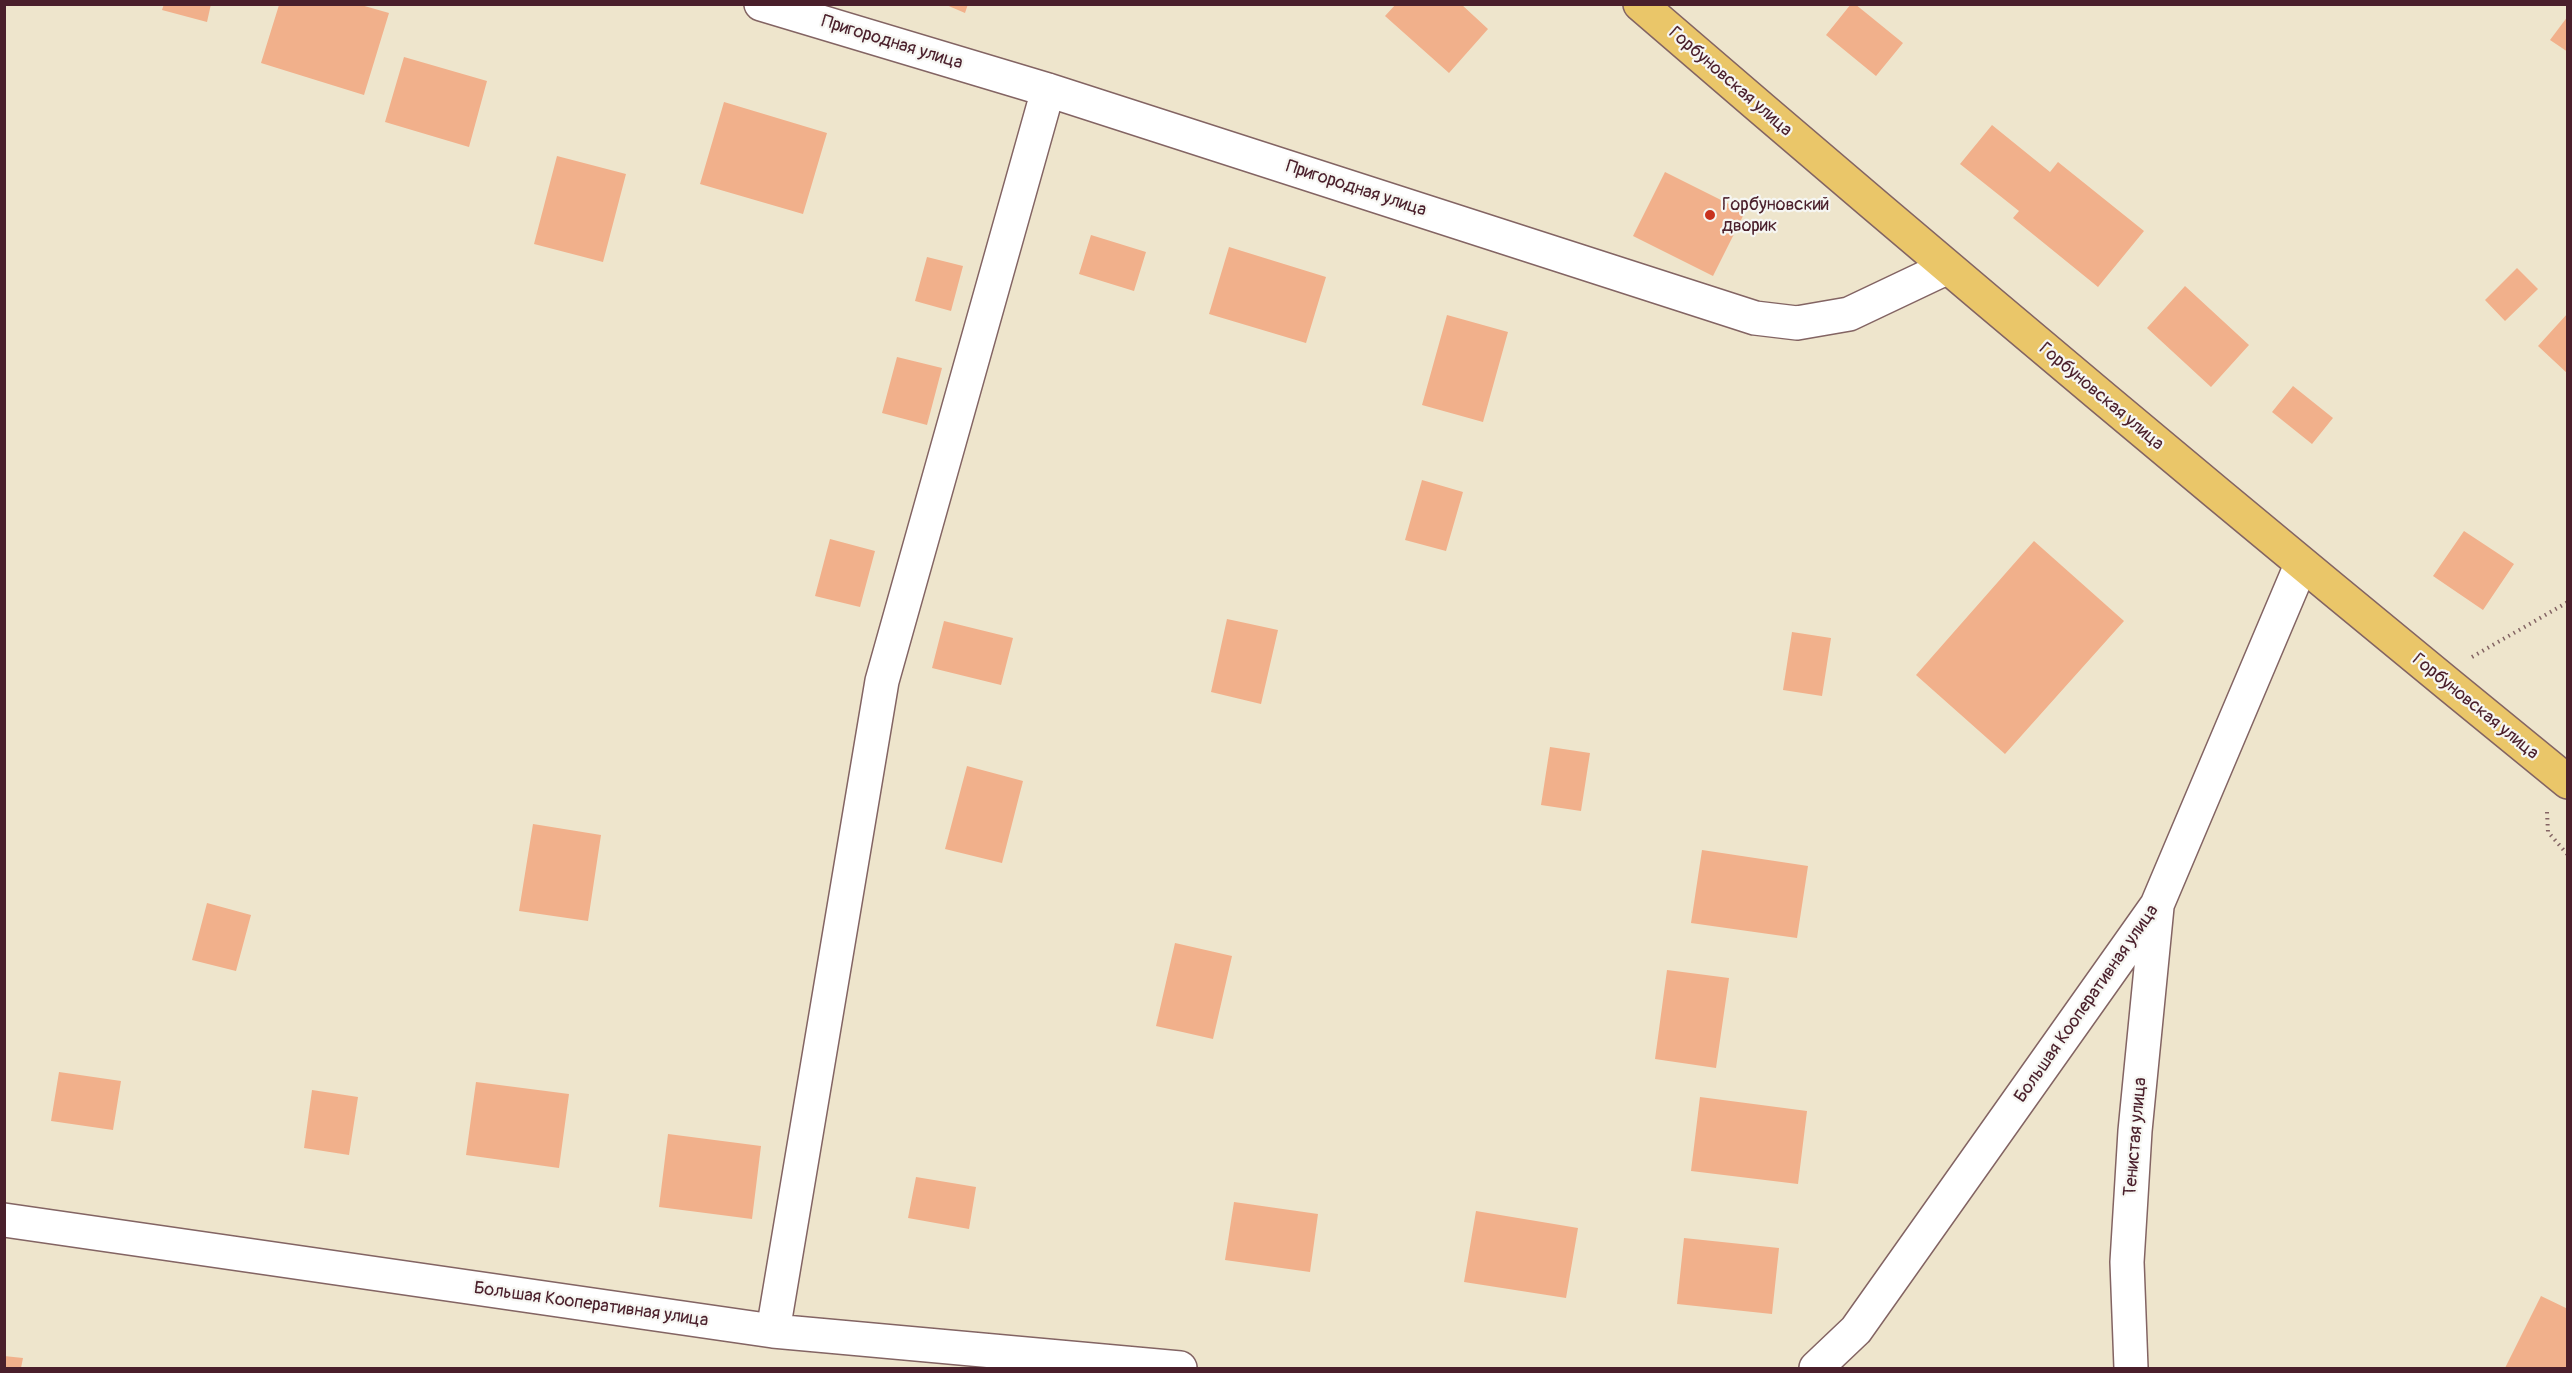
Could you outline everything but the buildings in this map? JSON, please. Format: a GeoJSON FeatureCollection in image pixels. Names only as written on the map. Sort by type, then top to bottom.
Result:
{"type":"FeatureCollection","features":[{"type":"Feature","properties":{"kind":"main road","name":"Горбуновская улица"},"geometry":{"type":"LineString","coordinates":[[1640,4],[1946,268],[2301,565],[2568,782]]}},
{"type":"Feature","properties":{"kind":"street","name":"Пригородная улица"},"geometry":{"type":"LineString","coordinates":[[761,4],[1048,90],[1755,318],[1797,322],[1849,314],[1946,268]]}},
{"type":"Feature","properties":{"kind":"street"},"geometry":{"type":"LineString","coordinates":[[773,1332],[882,681],[1048,90]]}},
{"type":"Feature","properties":{"kind":"street","name":"Большая Кооперативная улица"},"geometry":{"type":"LineString","coordinates":[[1816,1368],[1856,1330],[2157,905],[2301,565]]}},
{"type":"Feature","properties":{"kind":"street","name":"Тенистая улица"},"geometry":{"type":"LineString","coordinates":[[2132,1368],[2127,1262],[2135,1131],[2157,905]]}},
{"type":"Feature","properties":{"kind":"street","name":"Большая Кооперативная улица"},"geometry":{"type":"LineString","coordinates":[[4,1220],[773,1332],[1180,1368]]}},
{"type":"Feature","properties":{"kind":"path"},"geometry":{"type":"LineString","coordinates":[[2438,677],[2568,602]]}},
{"type":"Feature","properties":{"kind":"place","name":"Горбуновский дворик"},"geometry":{"type":"Point","coordinates":[1710,215]}}]}
